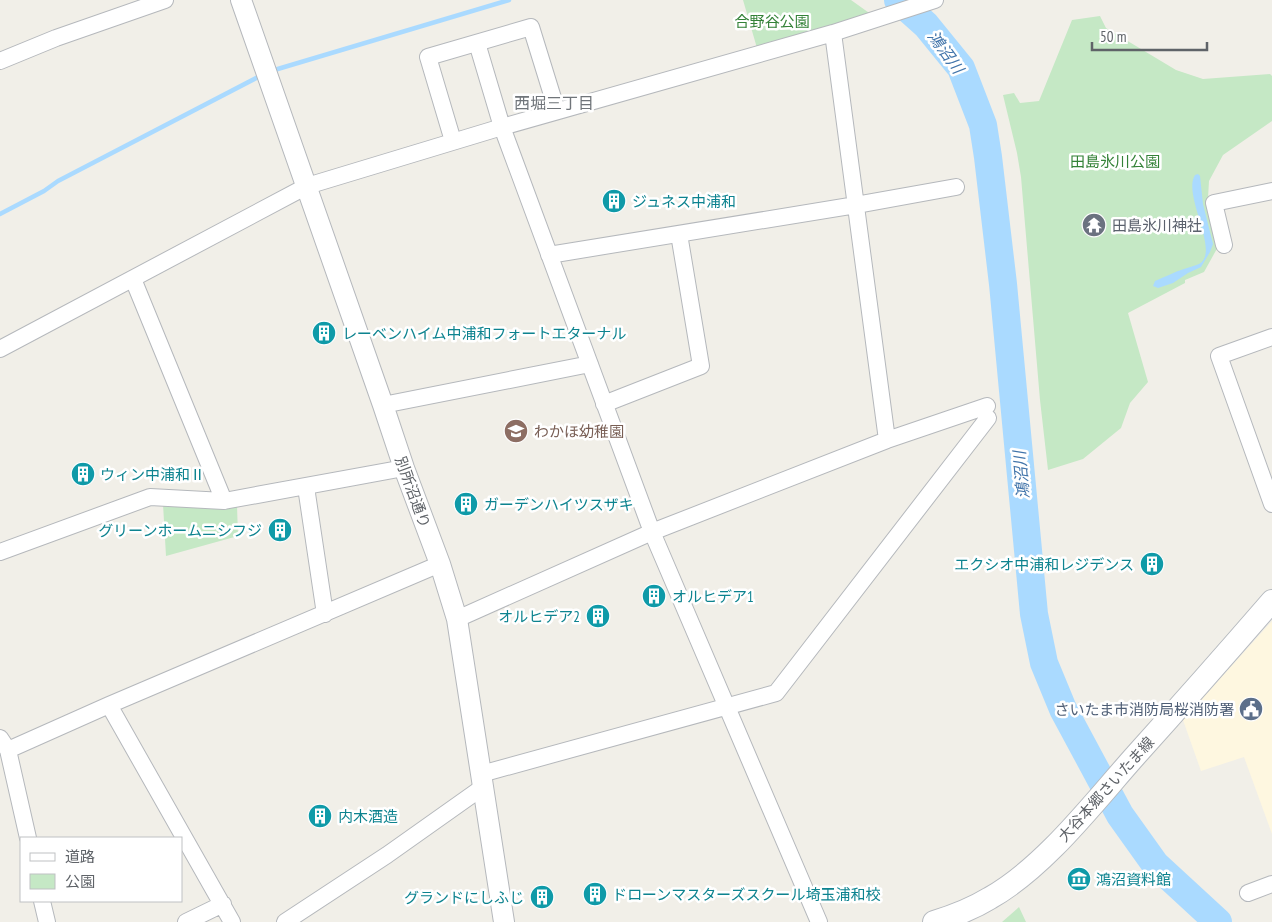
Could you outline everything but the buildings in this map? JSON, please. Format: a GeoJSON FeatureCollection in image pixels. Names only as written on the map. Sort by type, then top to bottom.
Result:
{"type":"FeatureCollection","features":[{"type":"Feature","properties":{"kind":"main road","name":"大谷本郷さいたま線"},"geometry":{"type":"LineString","coordinates":[[934,922],[967,911],[992,898],[1017,880],[1062,837],[1272,601]]}},
{"type":"Feature","properties":{"kind":"street"},"geometry":{"type":"LineString","coordinates":[[0,61],[56,38],[165,0]]}},
{"type":"Feature","properties":{"kind":"street","name":"別所沼通り"},"geometry":{"type":"LineString","coordinates":[[241,0],[404,468],[440,564],[457,618],[504,922]]}},
{"type":"Feature","properties":{"kind":"street"},"geometry":{"type":"LineString","coordinates":[[0,349],[307,186],[453,141],[833,33],[935,0]]}},
{"type":"Feature","properties":{"kind":"street"},"geometry":{"type":"LineString","coordinates":[[453,141],[428,57],[531,27],[557,111]]}},
{"type":"Feature","properties":{"kind":"street"},"geometry":{"type":"LineString","coordinates":[[833,33],[887,440]]}},
{"type":"Feature","properties":{"kind":"street"},"geometry":{"type":"LineString","coordinates":[[477,43],[502,127],[652,532],[820,922]]}},
{"type":"Feature","properties":{"kind":"street"},"geometry":{"type":"LineString","coordinates":[[549,255],[956,187]]}},
{"type":"Feature","properties":{"kind":"street"},"geometry":{"type":"LineString","coordinates":[[1224,245],[1214,203],[1272,191]]}},
{"type":"Feature","properties":{"kind":"street"},"geometry":{"type":"LineString","coordinates":[[604,404],[701,366],[679,234]]}},
{"type":"Feature","properties":{"kind":"street"},"geometry":{"type":"LineString","coordinates":[[133,279],[224,501]]}},
{"type":"Feature","properties":{"kind":"street"},"geometry":{"type":"LineString","coordinates":[[1272,337],[1219,356],[1272,504]]}},
{"type":"Feature","properties":{"kind":"street"},"geometry":{"type":"LineString","coordinates":[[383,405],[590,364]]}},
{"type":"Feature","properties":{"kind":"street"},"geometry":{"type":"LineString","coordinates":[[285,922],[387,854],[482,781],[727,706],[776,693],[987,412],[887,440],[652,532],[457,618]]}},
{"type":"Feature","properties":{"kind":"street"},"geometry":{"type":"LineString","coordinates":[[0,552],[150,497],[224,501],[404,468]]}},
{"type":"Feature","properties":{"kind":"street"},"geometry":{"type":"LineString","coordinates":[[306,487],[325,614]]}},
{"type":"Feature","properties":{"kind":"street"},"geometry":{"type":"LineString","coordinates":[[28,837],[4,744],[109,705],[440,564]]}},
{"type":"Feature","properties":{"kind":"street"},"geometry":{"type":"LineString","coordinates":[[109,705],[232,922]]}},
{"type":"Feature","properties":{"kind":"street"},"geometry":{"type":"LineString","coordinates":[[1248,893],[1272,884]]}},
{"type":"Feature","properties":{"kind":"street"},"geometry":{"type":"LineString","coordinates":[[42,902],[47,922]]}},
{"type":"Feature","properties":{"kind":"street"},"geometry":{"type":"LineString","coordinates":[[186,922],[223,904]]}},
{"type":"Feature","properties":{"kind":"shaded area"},"geometry":{"type":"Polygon","coordinates":[[[1272,621],[1272,834],[1244,757],[1201,771],[1183,720],[1272,621]]]}},
{"type":"Feature","properties":{"kind":"green space","name":"合野谷公園"},"geometry":{"type":"Polygon","coordinates":[[[743,0],[851,0],[872,15],[757,48],[743,0]]]}},
{"type":"Feature","properties":{"kind":"green space","name":"田島氷川公園"},"geometry":{"type":"Polygon","coordinates":[[[1100,16],[1106,28],[1176,70],[1203,79],[1270,74],[1272,76],[1272,121],[1223,155],[1209,181],[1208,198],[1219,245],[1204,272],[1185,280],[1185,283],[1128,313],[1148,382],[1130,403],[1121,428],[1083,459],[1048,470],[1040,400],[1021,177],[1003,95],[1014,93],[1020,103],[1039,101],[1072,20],[1100,16]]]}},
{"type":"Feature","properties":{"kind":"green space"},"geometry":{"type":"Polygon","coordinates":[[[163,504],[237,505],[238,536],[166,556],[163,504]]]}},
{"type":"Feature","properties":{"kind":"green space"},"geometry":{"type":"Polygon","coordinates":[[[1019,907],[1026,922],[1002,922],[1019,907]]]}},
{"type":"Feature","properties":{"kind":"water"},"geometry":{"type":"Polygon","coordinates":[[[1198,174],[1200,176],[1203,204],[1213,244],[1201,267],[1173,283],[1158,288],[1153,286],[1155,281],[1199,264],[1205,258],[1204,236],[1193,196],[1192,184],[1195,175],[1198,174]]]}},
{"type":"Feature","properties":{"kind":"waterway"},"geometry":{"type":"LineString","coordinates":[[271,71],[509,0]]}},
{"type":"Feature","properties":{"kind":"waterway","name":"鴻沼川"},"geometry":{"type":"LineString","coordinates":[[898,0],[926,25],[961,68],[983,125],[1003,284],[1034,614],[1044,663],[1063,709],[1120,815],[1155,864],[1218,922]]}},
{"type":"Feature","properties":{"kind":"waterway"},"geometry":{"type":"LineString","coordinates":[[0,214],[44,191],[58,181],[262,75]]}},
{"type":"Feature","properties":{"kind":"place","name":"ジュネス中浦和"},"geometry":{"type":"Point","coordinates":[614,201]}},
{"type":"Feature","properties":{"kind":"place","name":"田島氷川神社"},"geometry":{"type":"Point","coordinates":[1094,225]}},
{"type":"Feature","properties":{"kind":"place","name":"レーベンハイム中浦和フォートエターナル"},"geometry":{"type":"Point","coordinates":[324,333]}},
{"type":"Feature","properties":{"kind":"place","name":"わかほ幼稚園"},"geometry":{"type":"Point","coordinates":[516,431]}},
{"type":"Feature","properties":{"kind":"place","name":"ウィン中浦和Ⅱ"},"geometry":{"type":"Point","coordinates":[83,474]}},
{"type":"Feature","properties":{"kind":"place","name":"ガーデンハイツスザキ"},"geometry":{"type":"Point","coordinates":[466,504]}},
{"type":"Feature","properties":{"kind":"place","name":"グリーンホームニシフジ"},"geometry":{"type":"Point","coordinates":[280,530]}},
{"type":"Feature","properties":{"kind":"place","name":"エクシオ中浦和レジデンス"},"geometry":{"type":"Point","coordinates":[1152,564]}},
{"type":"Feature","properties":{"kind":"place","name":"オルヒデア1"},"geometry":{"type":"Point","coordinates":[654,596]}},
{"type":"Feature","properties":{"kind":"place","name":"オルヒデア2"},"geometry":{"type":"Point","coordinates":[598,616]}},
{"type":"Feature","properties":{"kind":"place","name":"さいたま市消防局桜消防署"},"geometry":{"type":"Point","coordinates":[1251,709]}},
{"type":"Feature","properties":{"kind":"place","name":"内木酒造"},"geometry":{"type":"Point","coordinates":[320,816]}},
{"type":"Feature","properties":{"kind":"place","name":"鴻沼資料館"},"geometry":{"type":"Point","coordinates":[1079,879]}},
{"type":"Feature","properties":{"kind":"place","name":"ドローンマスターズスクール埼玉浦和校"},"geometry":{"type":"Point","coordinates":[595,894]}},
{"type":"Feature","properties":{"kind":"place","name":"グランドにしふじ"},"geometry":{"type":"Point","coordinates":[542,897]}},
{"type":"Feature","properties":{"kind":"district","name":"西堀三丁目"},"geometry":{"type":"Point","coordinates":[554,103]}}]}
